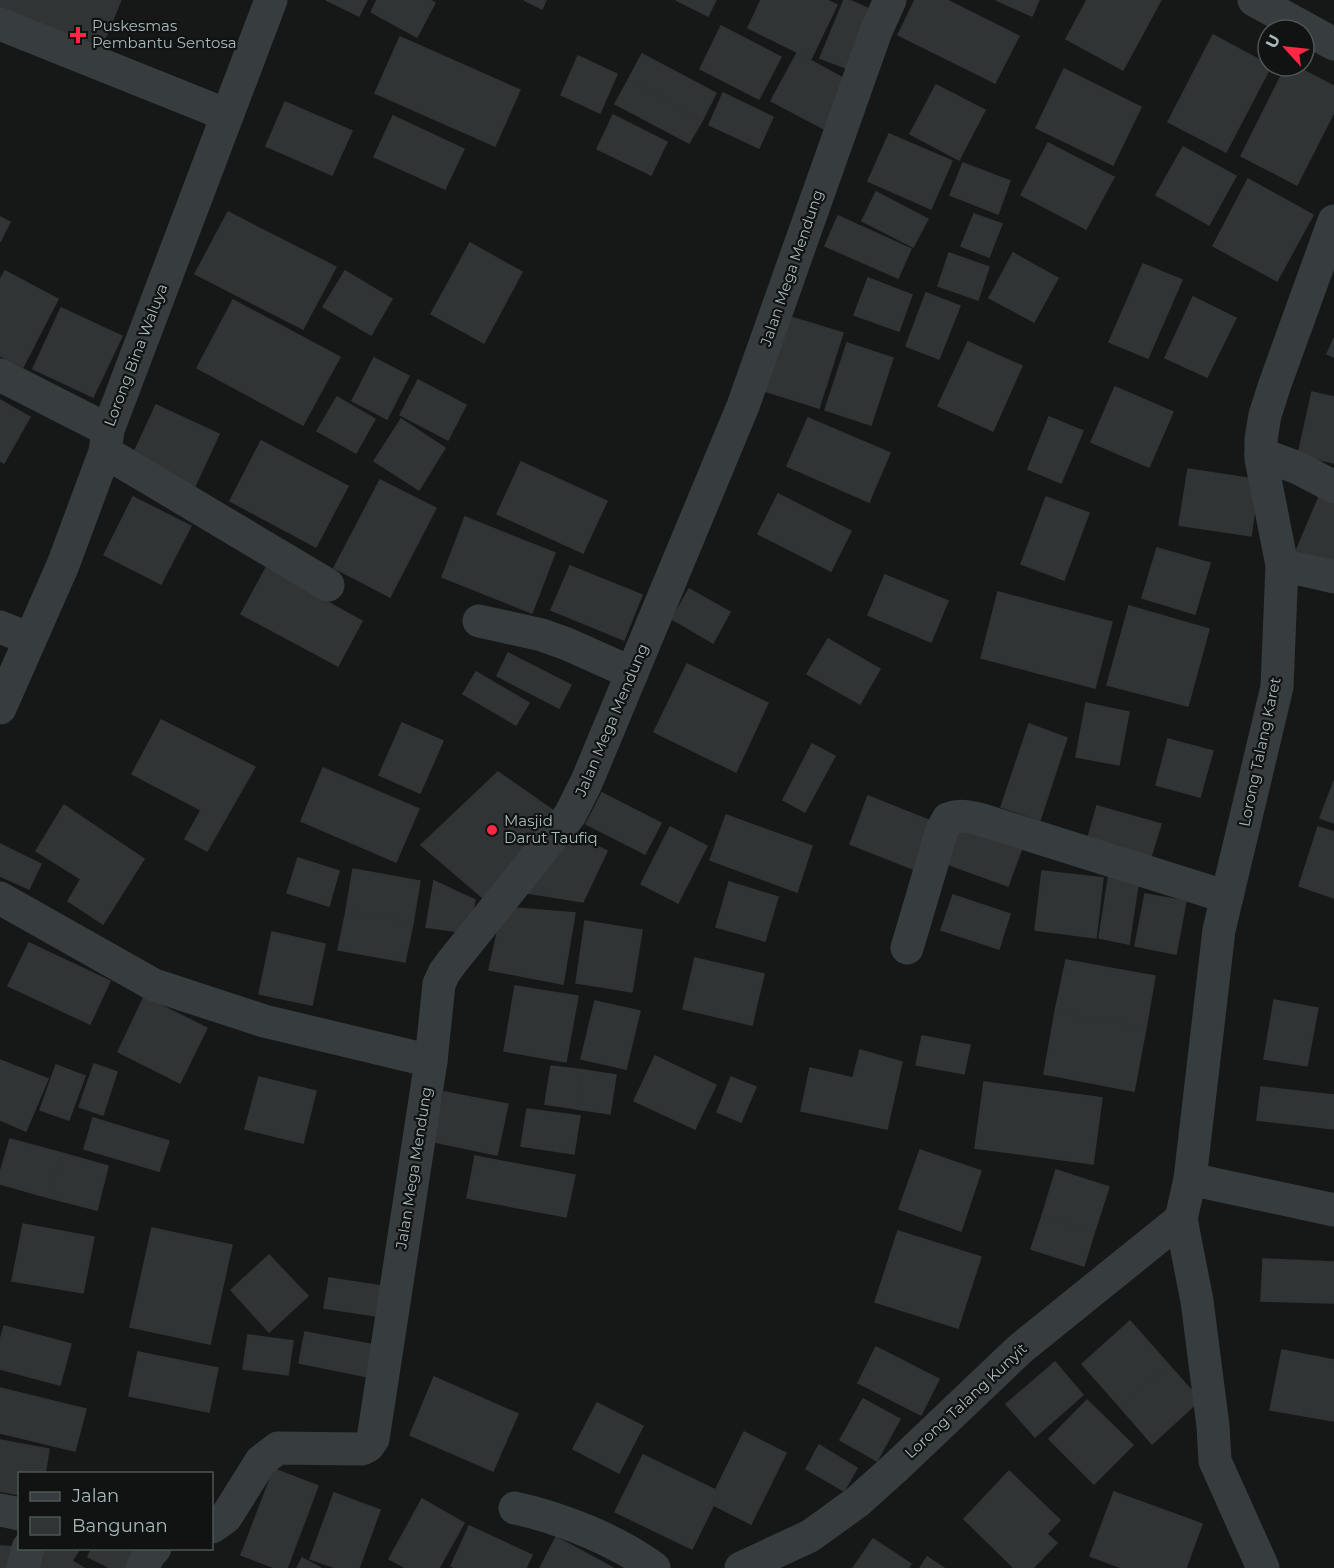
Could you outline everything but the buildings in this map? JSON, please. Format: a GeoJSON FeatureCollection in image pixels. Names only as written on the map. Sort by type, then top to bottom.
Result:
{"type":"FeatureCollection","features":[{"type":"Feature","properties":{"kind":"street","name":"Lorong Bina Waluya"},"geometry":{"type":"LineString","coordinates":[[0,708],[63,565],[106,441],[271,0]]}},
{"type":"Feature","properties":{"kind":"street","name":"Jalan Mega Mendung"},"geometry":{"type":"LineString","coordinates":[[213,1526],[226,1516],[261,1461],[278,1448],[362,1449],[371,1443],[431,1061],[439,984],[444,973],[570,815],[743,406],[876,31],[890,0]]}},
{"type":"Feature","properties":{"kind":"street"},"geometry":{"type":"LineString","coordinates":[[1254,0],[1334,44]]}},
{"type":"Feature","properties":{"kind":"street"},"geometry":{"type":"LineString","coordinates":[[0,24],[227,115]]}},
{"type":"Feature","properties":{"kind":"street","name":"Lorong Talang Karet"},"geometry":{"type":"LineString","coordinates":[[1181,1219],[1190,1179],[1219,930],[1277,687],[1282,565],[1261,454],[1261,439],[1265,415],[1275,384],[1334,221]]}},
{"type":"Feature","properties":{"kind":"street"},"geometry":{"type":"LineString","coordinates":[[0,375],[328,585]]}},
{"type":"Feature","properties":{"kind":"street"},"geometry":{"type":"LineString","coordinates":[[1261,454],[1298,468],[1334,487]]}},
{"type":"Feature","properties":{"kind":"street"},"geometry":{"type":"LineString","coordinates":[[1282,565],[1334,577]]}},
{"type":"Feature","properties":{"kind":"street"},"geometry":{"type":"LineString","coordinates":[[479,621],[542,635],[632,673]]}},
{"type":"Feature","properties":{"kind":"street"},"geometry":{"type":"LineString","coordinates":[[0,627],[30,639]]}},
{"type":"Feature","properties":{"kind":"street"},"geometry":{"type":"LineString","coordinates":[[907,948],[942,830],[948,819],[956,816],[964,815],[979,819],[1227,897]]}},
{"type":"Feature","properties":{"kind":"street"},"geometry":{"type":"LineString","coordinates":[[0,898],[154,985],[264,1021],[431,1061]]}},
{"type":"Feature","properties":{"kind":"street"},"geometry":{"type":"LineString","coordinates":[[1190,1179],[1334,1210]]}},
{"type":"Feature","properties":{"kind":"street"},"geometry":{"type":"LineString","coordinates":[[1181,1219],[1197,1301],[1215,1461],[1263,1568]]}},
{"type":"Feature","properties":{"kind":"street","name":"Lorong Talang Kunyit"},"geometry":{"type":"LineString","coordinates":[[741,1568],[810,1536],[857,1502],[1020,1348],[1181,1219]]}},
{"type":"Feature","properties":{"kind":"street"},"geometry":{"type":"LineString","coordinates":[[515,1508],[544,1515],[575,1527],[634,1555],[654,1568]]}},
{"type":"Feature","properties":{"kind":"street"},"geometry":{"type":"LineString","coordinates":[[0,1510],[18,1514]]}},
{"type":"Feature","properties":{"kind":"street"},"geometry":{"type":"LineString","coordinates":[[23,1568],[28,1550]]}},
{"type":"Feature","properties":{"kind":"street"},"geometry":{"type":"LineString","coordinates":[[142,1568],[153,1550]]}},
{"type":"Feature","properties":{"kind":"place","name":"Puskesmas Pembantu Sentosa"},"geometry":{"type":"Point","coordinates":[78,35]}},
{"type":"Feature","properties":{"kind":"place","name":"Masjid Darut Taufiq"},"geometry":{"type":"Point","coordinates":[492,830]}}]}
